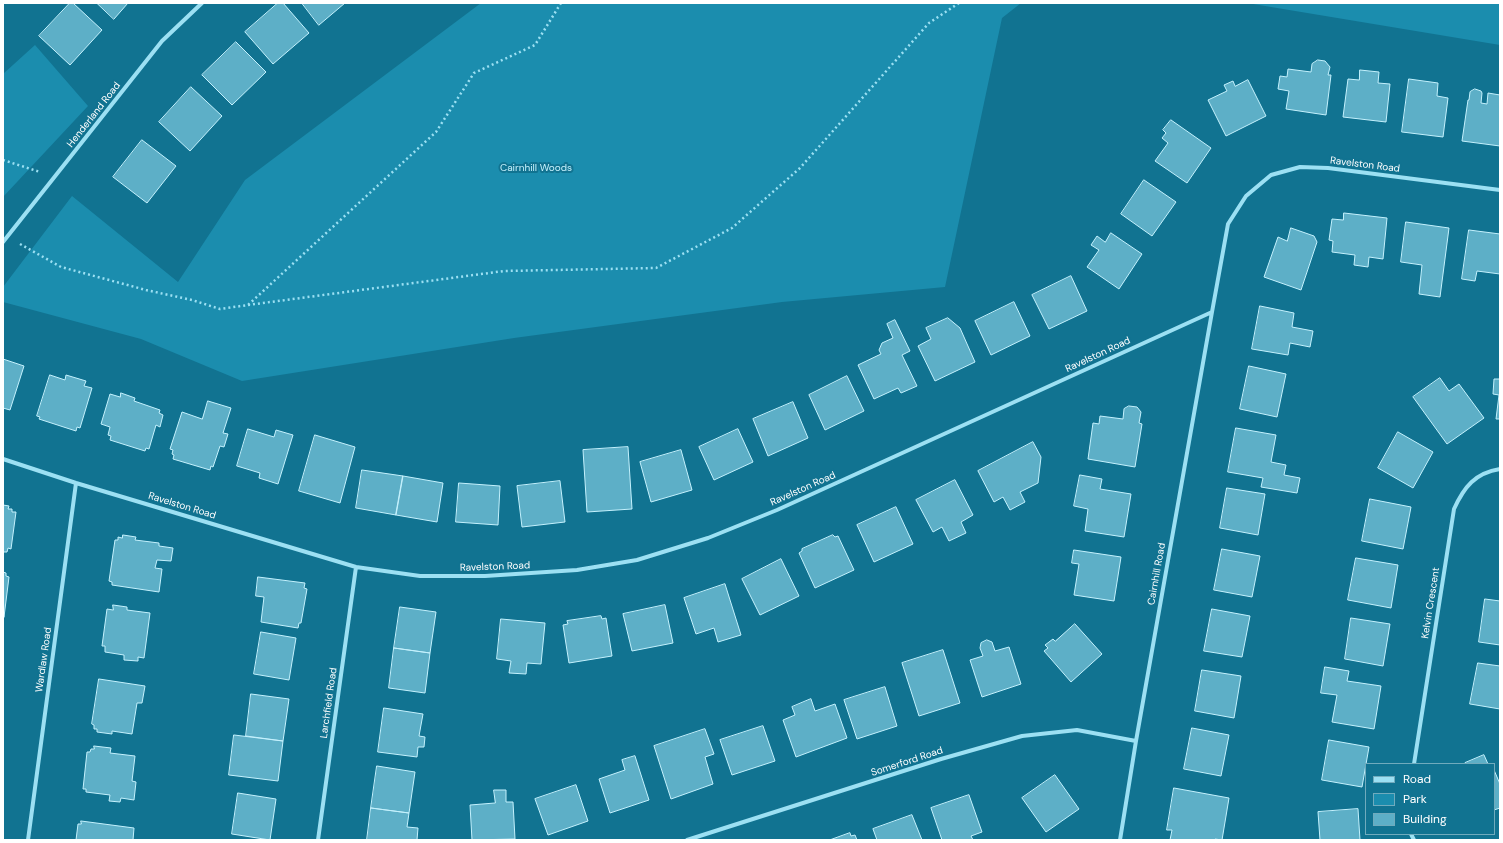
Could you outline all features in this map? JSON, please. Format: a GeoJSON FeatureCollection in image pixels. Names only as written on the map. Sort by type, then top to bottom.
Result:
{"type":"FeatureCollection","features":[{"type":"Feature","properties":{"kind":"street","name":"Henderland Road"},"geometry":{"type":"LineString","coordinates":[[3,242],[162,41],[202,3]]}},
{"type":"Feature","properties":{"kind":"street","name":"Ravelston Road"},"geometry":{"type":"LineString","coordinates":[[3,459],[76,483],[356,567],[420,576],[486,576],[577,570],[644,558],[708,538],[777,510],[1212,312],[1228,224],[1246,196],[1271,175],[1300,167],[1328,168],[1500,190]]}},
{"type":"Feature","properties":{"kind":"street","name":"Cairnhill Road"},"geometry":{"type":"LineString","coordinates":[[1120,840],[1136,741],[1212,312]]}},
{"type":"Feature","properties":{"kind":"street","name":"Kelvin Crescent"},"geometry":{"type":"LineString","coordinates":[[1414,763],[1454,509],[1461,494],[1472,482],[1489,471],[1500,469]]}},
{"type":"Feature","properties":{"kind":"street","name":"Wardlaw Road"},"geometry":{"type":"LineString","coordinates":[[28,840],[76,483]]}},
{"type":"Feature","properties":{"kind":"street","name":"Larchfield Road"},"geometry":{"type":"LineString","coordinates":[[318,840],[356,567]]}},
{"type":"Feature","properties":{"kind":"street","name":"Somerford Road"},"geometry":{"type":"LineString","coordinates":[[687,840],[941,759],[1022,736],[1077,730],[1136,741]]}},
{"type":"Feature","properties":{"kind":"path"},"geometry":{"type":"LineString","coordinates":[[248,305],[436,132],[474,73],[535,45],[561,3]]}},
{"type":"Feature","properties":{"kind":"path"},"geometry":{"type":"LineString","coordinates":[[7,237],[61,267],[146,290],[192,300],[220,309],[504,271],[656,268],[732,228],[800,168],[929,23],[959,3]]}},
{"type":"Feature","properties":{"kind":"path"},"geometry":{"type":"LineString","coordinates":[[3,160],[56,176]]}},
{"type":"Feature","properties":{"kind":"green space","name":"Cairnhill Woods"},"geometry":{"type":"Polygon","coordinates":[[[481,3],[1021,3],[1002,18],[945,287],[782,302],[514,338],[242,381],[141,339],[3,302],[3,287],[72,196],[178,282],[245,180],[481,3]]]}},
{"type":"Feature","properties":{"kind":"green space"},"geometry":{"type":"Polygon","coordinates":[[[1247,3],[1500,3],[1500,45],[1247,3]]]}},
{"type":"Feature","properties":{"kind":"green space"},"geometry":{"type":"Polygon","coordinates":[[[35,45],[88,106],[3,197],[3,74],[35,45]]]}},
{"type":"Feature","properties":{"kind":"building"},"geometry":{"type":"Polygon","coordinates":[[[70,3],[73,3],[102,30],[70,65],[39,36],[70,3]]]}},
{"type":"Feature","properties":{"kind":"building"},"geometry":{"type":"Polygon","coordinates":[[[97,3],[128,3],[114,19],[97,3]]]}},
{"type":"Feature","properties":{"kind":"building"},"geometry":{"type":"Polygon","coordinates":[[[278,3],[283,3],[309,33],[273,64],[245,32],[278,3]]]}},
{"type":"Feature","properties":{"kind":"building"},"geometry":{"type":"Polygon","coordinates":[[[302,3],[345,3],[319,25],[302,3]]]}},
{"type":"Feature","properties":{"kind":"building"},"geometry":{"type":"Polygon","coordinates":[[[236,42],[266,72],[232,105],[202,75],[236,42]]]}},
{"type":"Feature","properties":{"kind":"building"},"geometry":{"type":"Polygon","coordinates":[[[1318,60],[1325,61],[1330,67],[1328,75],[1331,75],[1326,115],[1286,109],[1289,91],[1278,89],[1280,76],[1287,77],[1288,69],[1311,72],[1312,64],[1318,60]]]}},
{"type":"Feature","properties":{"kind":"building"},"geometry":{"type":"Polygon","coordinates":[[[1360,70],[1379,72],[1378,83],[1390,84],[1386,122],[1343,117],[1348,79],[1359,80],[1360,70]]]}},
{"type":"Feature","properties":{"kind":"building"},"geometry":{"type":"Polygon","coordinates":[[[1409,79],[1438,83],[1437,96],[1448,98],[1443,137],[1402,132],[1409,79]]]}},
{"type":"Feature","properties":{"kind":"building"},"geometry":{"type":"Polygon","coordinates":[[[1248,80],[1266,116],[1226,136],[1208,100],[1227,91],[1224,85],[1233,81],[1235,86],[1248,80]]]}},
{"type":"Feature","properties":{"kind":"building"},"geometry":{"type":"Polygon","coordinates":[[[191,87],[222,116],[190,151],[159,122],[191,87]]]}},
{"type":"Feature","properties":{"kind":"building"},"geometry":{"type":"Polygon","coordinates":[[[1475,89],[1481,91],[1482,93],[1481,103],[1487,104],[1488,93],[1500,95],[1500,146],[1462,141],[1470,92],[1475,89]]]}},
{"type":"Feature","properties":{"kind":"building"},"geometry":{"type":"Polygon","coordinates":[[[1171,120],[1211,148],[1187,183],[1155,161],[1168,143],[1162,138],[1166,133],[1163,130],[1171,120]]]}},
{"type":"Feature","properties":{"kind":"building"},"geometry":{"type":"Polygon","coordinates":[[[142,140],[176,166],[147,203],[113,177],[142,140]]]}},
{"type":"Feature","properties":{"kind":"building"},"geometry":{"type":"Polygon","coordinates":[[[1144,180],[1176,202],[1152,236],[1121,214],[1144,180]]]}},
{"type":"Feature","properties":{"kind":"building"},"geometry":{"type":"Polygon","coordinates":[[[1344,213],[1387,218],[1383,259],[1369,257],[1368,267],[1354,265],[1355,255],[1332,252],[1333,241],[1329,240],[1332,219],[1343,220],[1344,213]]]}},
{"type":"Feature","properties":{"kind":"building"},"geometry":{"type":"Polygon","coordinates":[[[1406,222],[1449,228],[1440,297],[1419,294],[1422,265],[1401,262],[1406,222]]]}},
{"type":"Feature","properties":{"kind":"building"},"geometry":{"type":"Polygon","coordinates":[[[1291,228],[1314,236],[1317,242],[1301,290],[1264,277],[1278,237],[1287,241],[1291,228]]]}},
{"type":"Feature","properties":{"kind":"building"},"geometry":{"type":"Polygon","coordinates":[[[1469,230],[1500,234],[1500,274],[1477,271],[1475,281],[1462,279],[1469,230]]]}},
{"type":"Feature","properties":{"kind":"building"},"geometry":{"type":"Polygon","coordinates":[[[1111,233],[1142,254],[1119,289],[1087,267],[1099,250],[1091,245],[1097,236],[1105,242],[1111,233]]]}},
{"type":"Feature","properties":{"kind":"building"},"geometry":{"type":"Polygon","coordinates":[[[1071,276],[1087,311],[1049,329],[1032,295],[1071,276]]]}},
{"type":"Feature","properties":{"kind":"building"},"geometry":{"type":"Polygon","coordinates":[[[1014,302],[1030,336],[991,355],[975,321],[1014,302]]]}},
{"type":"Feature","properties":{"kind":"building"},"geometry":{"type":"Polygon","coordinates":[[[1260,306],[1294,313],[1292,327],[1313,331],[1310,347],[1290,343],[1288,355],[1252,349],[1260,306]]]}},
{"type":"Feature","properties":{"kind":"building"},"geometry":{"type":"Polygon","coordinates":[[[948,318],[960,328],[975,362],[935,381],[918,346],[931,339],[926,328],[948,318]]]}},
{"type":"Feature","properties":{"kind":"building"},"geometry":{"type":"Polygon","coordinates":[[[895,320],[910,351],[902,355],[917,386],[901,393],[898,388],[874,399],[858,365],[881,354],[879,350],[882,343],[893,338],[887,324],[895,320]]]}},
{"type":"Feature","properties":{"kind":"building"},"geometry":{"type":"Polygon","coordinates":[[[3,359],[24,366],[10,410],[3,408],[3,359]]]}},
{"type":"Feature","properties":{"kind":"building"},"geometry":{"type":"Polygon","coordinates":[[[1249,366],[1286,374],[1277,417],[1240,409],[1249,366]]]}},
{"type":"Feature","properties":{"kind":"building"},"geometry":{"type":"Polygon","coordinates":[[[1500,373],[1500,419],[1496,419],[1499,395],[1493,394],[1494,379],[1499,379],[1500,373]]]}},
{"type":"Feature","properties":{"kind":"building"},"geometry":{"type":"Polygon","coordinates":[[[50,375],[65,380],[66,375],[86,381],[84,386],[92,388],[80,428],[77,427],[76,431],[39,419],[40,417],[37,416],[50,375]]]}},
{"type":"Feature","properties":{"kind":"building"},"geometry":{"type":"Polygon","coordinates":[[[847,376],[864,411],[825,430],[809,395],[847,376]]]}},
{"type":"Feature","properties":{"kind":"building"},"geometry":{"type":"Polygon","coordinates":[[[1440,378],[1449,391],[1459,384],[1484,418],[1447,444],[1413,397],[1440,378]]]}},
{"type":"Feature","properties":{"kind":"building"},"geometry":{"type":"Polygon","coordinates":[[[121,393],[135,398],[134,401],[160,410],[159,413],[163,415],[160,427],[156,425],[149,449],[146,448],[145,451],[110,440],[111,436],[108,435],[110,427],[101,424],[110,394],[120,397],[121,393]]]}},
{"type":"Feature","properties":{"kind":"building"},"geometry":{"type":"Polygon","coordinates":[[[208,401],[231,408],[223,433],[228,434],[224,447],[220,446],[213,467],[211,466],[210,470],[173,459],[173,450],[170,449],[182,412],[202,419],[208,401]]]}},
{"type":"Feature","properties":{"kind":"building"},"geometry":{"type":"Polygon","coordinates":[[[793,402],[808,438],[768,456],[753,419],[793,402]]]}},
{"type":"Feature","properties":{"kind":"building"},"geometry":{"type":"Polygon","coordinates":[[[1129,406],[1137,407],[1141,412],[1139,423],[1142,424],[1135,467],[1088,459],[1093,423],[1099,424],[1100,416],[1123,419],[1124,409],[1129,406]]]}},
{"type":"Feature","properties":{"kind":"building"},"geometry":{"type":"Polygon","coordinates":[[[1236,428],[1276,435],[1271,462],[1286,465],[1284,475],[1300,478],[1297,493],[1261,487],[1263,478],[1228,472],[1236,428]]]}},
{"type":"Feature","properties":{"kind":"building"},"geometry":{"type":"Polygon","coordinates":[[[248,429],[274,437],[276,430],[293,435],[278,484],[259,478],[260,473],[237,466],[248,429]]]}},
{"type":"Feature","properties":{"kind":"building"},"geometry":{"type":"Polygon","coordinates":[[[738,429],[753,462],[714,480],[699,447],[738,429]]]}},
{"type":"Feature","properties":{"kind":"building"},"geometry":{"type":"Polygon","coordinates":[[[1398,432],[1433,452],[1413,488],[1378,468],[1398,432]]]}},
{"type":"Feature","properties":{"kind":"building"},"geometry":{"type":"Polygon","coordinates":[[[315,435],[355,447],[340,503],[299,491],[315,435]]]}},
{"type":"Feature","properties":{"kind":"building"},"geometry":{"type":"Polygon","coordinates":[[[1033,442],[1041,457],[1038,483],[1020,492],[1025,502],[1010,510],[1003,497],[994,502],[978,471],[1033,442]]]}},
{"type":"Feature","properties":{"kind":"building"},"geometry":{"type":"Polygon","coordinates":[[[628,447],[632,509],[587,512],[583,450],[628,447]]]}},
{"type":"Feature","properties":{"kind":"building"},"geometry":{"type":"Polygon","coordinates":[[[681,450],[692,490],[651,502],[640,462],[681,450]]]}},
{"type":"Feature","properties":{"kind":"building"},"geometry":{"type":"Polygon","coordinates":[[[362,470],[403,476],[396,515],[356,508],[362,470]]]}},
{"type":"Feature","properties":{"kind":"building"},"geometry":{"type":"Polygon","coordinates":[[[1080,475],[1102,479],[1100,489],[1131,494],[1124,537],[1085,531],[1088,509],[1074,506],[1080,475]]]}},
{"type":"Feature","properties":{"kind":"building"},"geometry":{"type":"Polygon","coordinates":[[[403,476],[443,483],[437,522],[396,515],[403,476]]]}},
{"type":"Feature","properties":{"kind":"building"},"geometry":{"type":"Polygon","coordinates":[[[955,480],[973,515],[961,522],[966,533],[949,541],[942,527],[933,532],[916,500],[955,480]]]}},
{"type":"Feature","properties":{"kind":"building"},"geometry":{"type":"Polygon","coordinates":[[[560,481],[565,522],[522,527],[517,486],[560,481]]]}},
{"type":"Feature","properties":{"kind":"building"},"geometry":{"type":"Polygon","coordinates":[[[459,483],[500,486],[498,525],[456,522],[459,483]]]}},
{"type":"Feature","properties":{"kind":"building"},"geometry":{"type":"Polygon","coordinates":[[[1227,488],[1265,494],[1258,535],[1220,528],[1227,488]]]}},
{"type":"Feature","properties":{"kind":"building"},"geometry":{"type":"Polygon","coordinates":[[[1370,499],[1411,507],[1403,549],[1362,541],[1370,499]]]}},
{"type":"Feature","properties":{"kind":"building"},"geometry":{"type":"Polygon","coordinates":[[[3,505],[9,506],[8,509],[12,509],[12,512],[16,512],[11,549],[8,548],[7,552],[3,552],[3,505]]]}},
{"type":"Feature","properties":{"kind":"building"},"geometry":{"type":"Polygon","coordinates":[[[896,507],[913,544],[874,562],[857,525],[896,507]]]}},
{"type":"Feature","properties":{"kind":"building"},"geometry":{"type":"Polygon","coordinates":[[[123,535],[136,537],[135,540],[159,543],[159,546],[173,548],[171,561],[157,560],[155,568],[162,569],[159,592],[112,585],[112,582],[109,581],[115,540],[118,540],[118,537],[122,538],[123,535]]]}},
{"type":"Feature","properties":{"kind":"building"},"geometry":{"type":"Polygon","coordinates":[[[833,535],[835,537],[838,536],[854,570],[815,588],[799,553],[802,549],[833,535]]]}},
{"type":"Feature","properties":{"kind":"building"},"geometry":{"type":"Polygon","coordinates":[[[1222,549],[1260,556],[1252,597],[1214,590],[1222,549]]]}},
{"type":"Feature","properties":{"kind":"building"},"geometry":{"type":"Polygon","coordinates":[[[1074,550],[1121,557],[1114,601],[1074,595],[1079,564],[1072,563],[1074,550]]]}},
{"type":"Feature","properties":{"kind":"building"},"geometry":{"type":"Polygon","coordinates":[[[1356,558],[1398,565],[1391,608],[1348,600],[1356,558]]]}},
{"type":"Feature","properties":{"kind":"building"},"geometry":{"type":"Polygon","coordinates":[[[781,559],[799,596],[760,615],[742,579],[781,559]]]}},
{"type":"Feature","properties":{"kind":"building"},"geometry":{"type":"Polygon","coordinates":[[[3,572],[9,577],[4,617],[3,572]]]}},
{"type":"Feature","properties":{"kind":"building"},"geometry":{"type":"Polygon","coordinates":[[[258,577],[305,583],[304,588],[307,589],[301,623],[299,623],[298,628],[261,622],[264,597],[256,596],[258,577]]]}},
{"type":"Feature","properties":{"kind":"building"},"geometry":{"type":"Polygon","coordinates":[[[725,584],[741,635],[718,642],[714,628],[696,634],[684,598],[725,584]]]}},
{"type":"Feature","properties":{"kind":"building"},"geometry":{"type":"Polygon","coordinates":[[[1485,599],[1500,601],[1500,645],[1479,642],[1485,599]]]}},
{"type":"Feature","properties":{"kind":"building"},"geometry":{"type":"Polygon","coordinates":[[[113,605],[127,607],[127,610],[150,613],[144,658],[138,657],[138,661],[124,660],[124,655],[105,652],[105,646],[102,646],[107,609],[113,610],[113,605]]]}},
{"type":"Feature","properties":{"kind":"building"},"geometry":{"type":"Polygon","coordinates":[[[665,605],[673,643],[632,651],[623,614],[665,605]]]}},
{"type":"Feature","properties":{"kind":"building"},"geometry":{"type":"Polygon","coordinates":[[[400,607],[436,612],[430,653],[394,648],[400,607]]]}},
{"type":"Feature","properties":{"kind":"building"},"geometry":{"type":"Polygon","coordinates":[[[1212,609],[1250,616],[1242,657],[1204,651],[1212,609]]]}},
{"type":"Feature","properties":{"kind":"building"},"geometry":{"type":"Polygon","coordinates":[[[601,616],[602,619],[606,618],[612,656],[569,663],[563,625],[568,624],[567,621],[601,616]]]}},
{"type":"Feature","properties":{"kind":"building"},"geometry":{"type":"Polygon","coordinates":[[[1351,618],[1390,624],[1383,666],[1345,659],[1351,618]]]}},
{"type":"Feature","properties":{"kind":"building"},"geometry":{"type":"Polygon","coordinates":[[[501,619],[545,623],[541,664],[527,663],[526,674],[509,673],[511,661],[497,659],[501,619]]]}},
{"type":"Feature","properties":{"kind":"building"},"geometry":{"type":"Polygon","coordinates":[[[1075,624],[1102,654],[1071,682],[1044,651],[1048,648],[1045,645],[1053,639],[1055,641],[1075,624]]]}},
{"type":"Feature","properties":{"kind":"building"},"geometry":{"type":"Polygon","coordinates":[[[261,632],[296,638],[289,680],[254,674],[261,632]]]}},
{"type":"Feature","properties":{"kind":"building"},"geometry":{"type":"Polygon","coordinates":[[[987,640],[992,642],[995,651],[1009,647],[1021,684],[982,697],[970,660],[983,656],[980,648],[981,643],[987,640]]]}},
{"type":"Feature","properties":{"kind":"building"},"geometry":{"type":"Polygon","coordinates":[[[394,648],[430,653],[425,693],[389,688],[394,648]]]}},
{"type":"Feature","properties":{"kind":"building"},"geometry":{"type":"Polygon","coordinates":[[[943,650],[960,703],[919,716],[902,663],[943,650]]]}},
{"type":"Feature","properties":{"kind":"building"},"geometry":{"type":"Polygon","coordinates":[[[1478,663],[1500,666],[1500,709],[1470,704],[1478,663]]]}},
{"type":"Feature","properties":{"kind":"building"},"geometry":{"type":"Polygon","coordinates":[[[1325,667],[1349,671],[1347,681],[1381,686],[1374,729],[1332,722],[1337,695],[1321,693],[1325,667]]]}},
{"type":"Feature","properties":{"kind":"building"},"geometry":{"type":"Polygon","coordinates":[[[1202,670],[1241,676],[1234,718],[1195,711],[1202,670]]]}},
{"type":"Feature","properties":{"kind":"building"},"geometry":{"type":"Polygon","coordinates":[[[99,679],[145,686],[142,703],[137,703],[132,734],[112,731],[112,734],[97,732],[97,729],[94,729],[94,725],[92,724],[99,679]]]}},
{"type":"Feature","properties":{"kind":"building"},"geometry":{"type":"Polygon","coordinates":[[[885,687],[897,726],[857,739],[844,700],[885,687]]]}},
{"type":"Feature","properties":{"kind":"building"},"geometry":{"type":"Polygon","coordinates":[[[251,694],[289,699],[283,741],[246,736],[251,694]]]}},
{"type":"Feature","properties":{"kind":"building"},"geometry":{"type":"Polygon","coordinates":[[[811,699],[815,711],[835,704],[847,738],[796,757],[783,720],[795,715],[792,707],[811,699]]]}},
{"type":"Feature","properties":{"kind":"building"},"geometry":{"type":"Polygon","coordinates":[[[384,708],[423,714],[419,736],[425,737],[424,747],[418,747],[417,757],[378,752],[384,708]]]}},
{"type":"Feature","properties":{"kind":"building"},"geometry":{"type":"Polygon","coordinates":[[[763,726],[775,761],[732,775],[720,740],[763,726]]]}},
{"type":"Feature","properties":{"kind":"building"},"geometry":{"type":"Polygon","coordinates":[[[1192,728],[1229,735],[1221,776],[1184,769],[1192,728]]]}},
{"type":"Feature","properties":{"kind":"building"},"geometry":{"type":"Polygon","coordinates":[[[705,729],[714,754],[705,757],[713,784],[671,799],[654,746],[705,729]]]}},
{"type":"Feature","properties":{"kind":"building"},"geometry":{"type":"Polygon","coordinates":[[[234,735],[283,741],[278,781],[229,775],[234,735]]]}},
{"type":"Feature","properties":{"kind":"building"},"geometry":{"type":"Polygon","coordinates":[[[1329,740],[1369,747],[1362,787],[1322,780],[1329,740]]]}},
{"type":"Feature","properties":{"kind":"building"},"geometry":{"type":"Polygon","coordinates":[[[94,746],[111,748],[110,753],[135,756],[132,781],[136,782],[134,800],[121,798],[120,802],[109,801],[110,795],[86,792],[86,789],[83,789],[87,752],[94,749],[94,746]]]}},
{"type":"Feature","properties":{"kind":"building"},"geometry":{"type":"Polygon","coordinates":[[[1484,755],[1488,763],[1465,763],[1484,755]]]}},
{"type":"Feature","properties":{"kind":"building"},"geometry":{"type":"Polygon","coordinates":[[[635,756],[649,800],[610,813],[599,779],[625,770],[622,760],[635,756]]]}},
{"type":"Feature","properties":{"kind":"building"},"geometry":{"type":"Polygon","coordinates":[[[377,766],[415,772],[409,813],[371,808],[377,766]]]}},
{"type":"Feature","properties":{"kind":"building"},"geometry":{"type":"Polygon","coordinates":[[[1495,772],[1500,784],[1500,808],[1495,810],[1495,772]]]}},
{"type":"Feature","properties":{"kind":"building"},"geometry":{"type":"Polygon","coordinates":[[[1055,775],[1079,809],[1046,832],[1022,798],[1055,775]]]}},
{"type":"Feature","properties":{"kind":"building"},"geometry":{"type":"Polygon","coordinates":[[[576,785],[588,821],[548,835],[535,799],[576,785]]]}},
{"type":"Feature","properties":{"kind":"building"},"geometry":{"type":"Polygon","coordinates":[[[1174,788],[1229,798],[1222,840],[1170,840],[1172,830],[1167,830],[1174,788]]]}},
{"type":"Feature","properties":{"kind":"building"},"geometry":{"type":"Polygon","coordinates":[[[494,790],[506,790],[506,802],[513,802],[515,839],[472,840],[470,805],[495,803],[494,790]]]}},
{"type":"Feature","properties":{"kind":"building"},"geometry":{"type":"Polygon","coordinates":[[[238,793],[276,799],[270,840],[232,834],[238,793]]]}},
{"type":"Feature","properties":{"kind":"building"},"geometry":{"type":"Polygon","coordinates":[[[969,795],[982,832],[971,836],[973,840],[942,840],[931,808],[969,795]]]}},
{"type":"Feature","properties":{"kind":"building"},"geometry":{"type":"Polygon","coordinates":[[[371,808],[409,813],[407,827],[418,828],[417,840],[367,840],[371,808]]]}},
{"type":"Feature","properties":{"kind":"building"},"geometry":{"type":"Polygon","coordinates":[[[1358,809],[1360,840],[1320,840],[1318,812],[1358,809]]]}},
{"type":"Feature","properties":{"kind":"building"},"geometry":{"type":"Polygon","coordinates":[[[912,815],[922,840],[877,840],[873,829],[912,815]]]}},
{"type":"Feature","properties":{"kind":"building"},"geometry":{"type":"Polygon","coordinates":[[[81,821],[134,828],[133,840],[76,840],[78,824],[81,824],[81,821]]]}},
{"type":"Feature","properties":{"kind":"building"},"geometry":{"type":"Polygon","coordinates":[[[850,833],[851,836],[855,835],[857,840],[830,840],[850,833]]]}}]}
